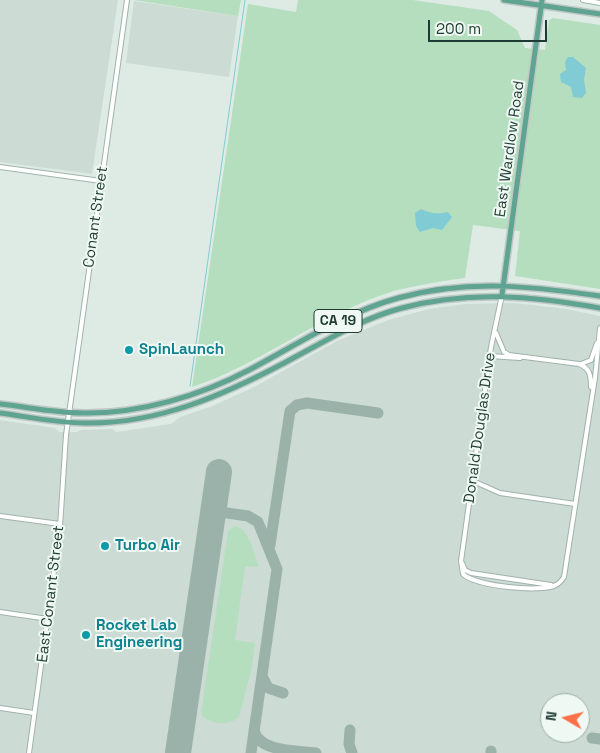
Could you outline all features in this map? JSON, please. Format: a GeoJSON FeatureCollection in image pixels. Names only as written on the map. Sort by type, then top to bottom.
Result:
{"type":"FeatureCollection","features":[{"type":"Feature","properties":{"kind":"main road"},"geometry":{"type":"LineString","coordinates":[[504,0],[543,2],[600,14]]}},
{"type":"Feature","properties":{"kind":"main road","name":"East Wardlow Road"},"geometry":{"type":"LineString","coordinates":[[502,295],[543,2]]}},
{"type":"Feature","properties":{"kind":"main road","name":"CA 19"},"geometry":{"type":"LineString","coordinates":[[0,404],[69,412],[120,410],[185,396],[248,371],[326,328],[369,308],[431,290],[503,284],[600,296]]}},
{"type":"Feature","properties":{"kind":"main road","name":"CA 19"},"geometry":{"type":"LineString","coordinates":[[0,413],[68,422],[129,420],[188,407],[230,391],[330,337],[372,318],[433,301],[502,295],[545,299],[600,308]]}},
{"type":"Feature","properties":{"kind":"main road"},"geometry":{"type":"LineString","coordinates":[[185,396],[188,407]]}},
{"type":"Feature","properties":{"kind":"street","name":"Conant Street"},"geometry":{"type":"LineString","coordinates":[[66,435],[127,0]]}},
{"type":"Feature","properties":{"kind":"street"},"geometry":{"type":"LineString","coordinates":[[583,0],[600,2]]}},
{"type":"Feature","properties":{"kind":"street"},"geometry":{"type":"LineString","coordinates":[[0,167],[101,181]]}},
{"type":"Feature","properties":{"kind":"street","name":"Donald Douglas Drive"},"geometry":{"type":"LineString","coordinates":[[461,561],[490,356],[502,295]]}},
{"type":"Feature","properties":{"kind":"street"},"geometry":{"type":"LineString","coordinates":[[461,561],[463,574],[470,579],[523,588],[556,586],[564,577],[599,350],[600,328]]}},
{"type":"Feature","properties":{"kind":"street"},"geometry":{"type":"LineString","coordinates":[[496,332],[504,352],[524,357],[581,364],[591,360],[599,339]]}},
{"type":"Feature","properties":{"kind":"street"},"geometry":{"type":"LineString","coordinates":[[490,356],[516,359],[524,357]]}},
{"type":"Feature","properties":{"kind":"street"},"geometry":{"type":"LineString","coordinates":[[581,364],[589,372],[592,391]]}},
{"type":"Feature","properties":{"kind":"street","name":"East Conant Street"},"geometry":{"type":"LineString","coordinates":[[29,753],[60,524],[66,435]]}},
{"type":"Feature","properties":{"kind":"street"},"geometry":{"type":"LineString","coordinates":[[472,481],[500,493],[575,504]]}},
{"type":"Feature","properties":{"kind":"street"},"geometry":{"type":"LineString","coordinates":[[0,516],[60,524]]}},
{"type":"Feature","properties":{"kind":"street"},"geometry":{"type":"LineString","coordinates":[[461,561],[465,570],[471,573],[556,586]]}},
{"type":"Feature","properties":{"kind":"street"},"geometry":{"type":"LineString","coordinates":[[0,612],[48,619]]}},
{"type":"Feature","properties":{"kind":"street"},"geometry":{"type":"LineString","coordinates":[[0,708],[34,713]]}},
{"type":"Feature","properties":{"kind":"shaded area"},"geometry":{"type":"Polygon","coordinates":[[[0,0],[118,0],[92,174],[0,162],[0,0]]]}},
{"type":"Feature","properties":{"kind":"shaded area"},"geometry":{"type":"Polygon","coordinates":[[[134,1],[238,16],[229,77],[126,63],[134,1]]]}},
{"type":"Feature","properties":{"kind":"shaded area"},"geometry":{"type":"Polygon","coordinates":[[[515,303],[566,309],[600,316],[600,753],[0,753],[0,420],[55,428],[59,432],[112,429],[116,432],[171,424],[180,417],[210,407],[254,387],[337,341],[388,320],[429,309],[465,304],[515,303]]]}},
{"type":"Feature","properties":{"kind":"green space"},"geometry":{"type":"Polygon","coordinates":[[[134,0],[241,0],[238,16],[134,0]]]}},
{"type":"Feature","properties":{"kind":"green space"},"geometry":{"type":"Polygon","coordinates":[[[298,0],[413,0],[489,11],[517,30],[525,48],[545,50],[549,20],[553,18],[600,25],[600,289],[515,276],[520,231],[473,225],[465,278],[402,289],[382,295],[334,316],[241,367],[192,387],[248,4],[296,12],[298,0]]]}},
{"type":"Feature","properties":{"kind":"green space"},"geometry":{"type":"Polygon","coordinates":[[[234,526],[239,528],[248,537],[259,567],[245,566],[235,640],[255,643],[251,671],[239,717],[230,722],[220,723],[209,720],[201,714],[228,531],[234,526]]]}},
{"type":"Feature","properties":{"kind":"water"},"geometry":{"type":"Polygon","coordinates":[[[568,57],[573,57],[586,68],[584,80],[586,93],[582,98],[573,97],[571,87],[561,82],[560,74],[566,70],[565,62],[568,57]]]}},
{"type":"Feature","properties":{"kind":"water"},"geometry":{"type":"Polygon","coordinates":[[[421,209],[434,213],[448,212],[452,217],[442,230],[433,228],[420,232],[416,226],[415,213],[421,209]]]}},
{"type":"Feature","properties":{"kind":"waterway"},"geometry":{"type":"LineString","coordinates":[[190,386],[245,0]]}},
{"type":"Feature","properties":{"kind":"taxiway"},"geometry":{"type":"LineString","coordinates":[[270,545],[290,411],[297,405],[307,403],[378,413]]}},
{"type":"Feature","properties":{"kind":"taxiway"},"geometry":{"type":"LineString","coordinates":[[213,511],[248,516],[258,522],[277,569],[251,753]]}},
{"type":"Feature","properties":{"kind":"taxiway"},"geometry":{"type":"LineString","coordinates":[[262,676],[268,688],[283,693]]}},
{"type":"Feature","properties":{"kind":"taxiway"},"geometry":{"type":"LineString","coordinates":[[254,730],[257,737],[271,747],[316,753]]}},
{"type":"Feature","properties":{"kind":"taxiway"},"geometry":{"type":"LineString","coordinates":[[350,730],[349,744],[352,753]]}},
{"type":"Feature","properties":{"kind":"taxiway"},"geometry":{"type":"LineString","coordinates":[[592,738],[600,739]]}},
{"type":"Feature","properties":{"kind":"runway"},"geometry":{"type":"LineString","coordinates":[[178,753],[219,472]]}},
{"type":"Feature","properties":{"kind":"place","name":"SpinLaunch"},"geometry":{"type":"Point","coordinates":[129,350]}},
{"type":"Feature","properties":{"kind":"place","name":"Turbo Air"},"geometry":{"type":"Point","coordinates":[105,546]}},
{"type":"Feature","properties":{"kind":"place","name":"Rocket Lab Engineering"},"geometry":{"type":"Point","coordinates":[86,635]}}]}
